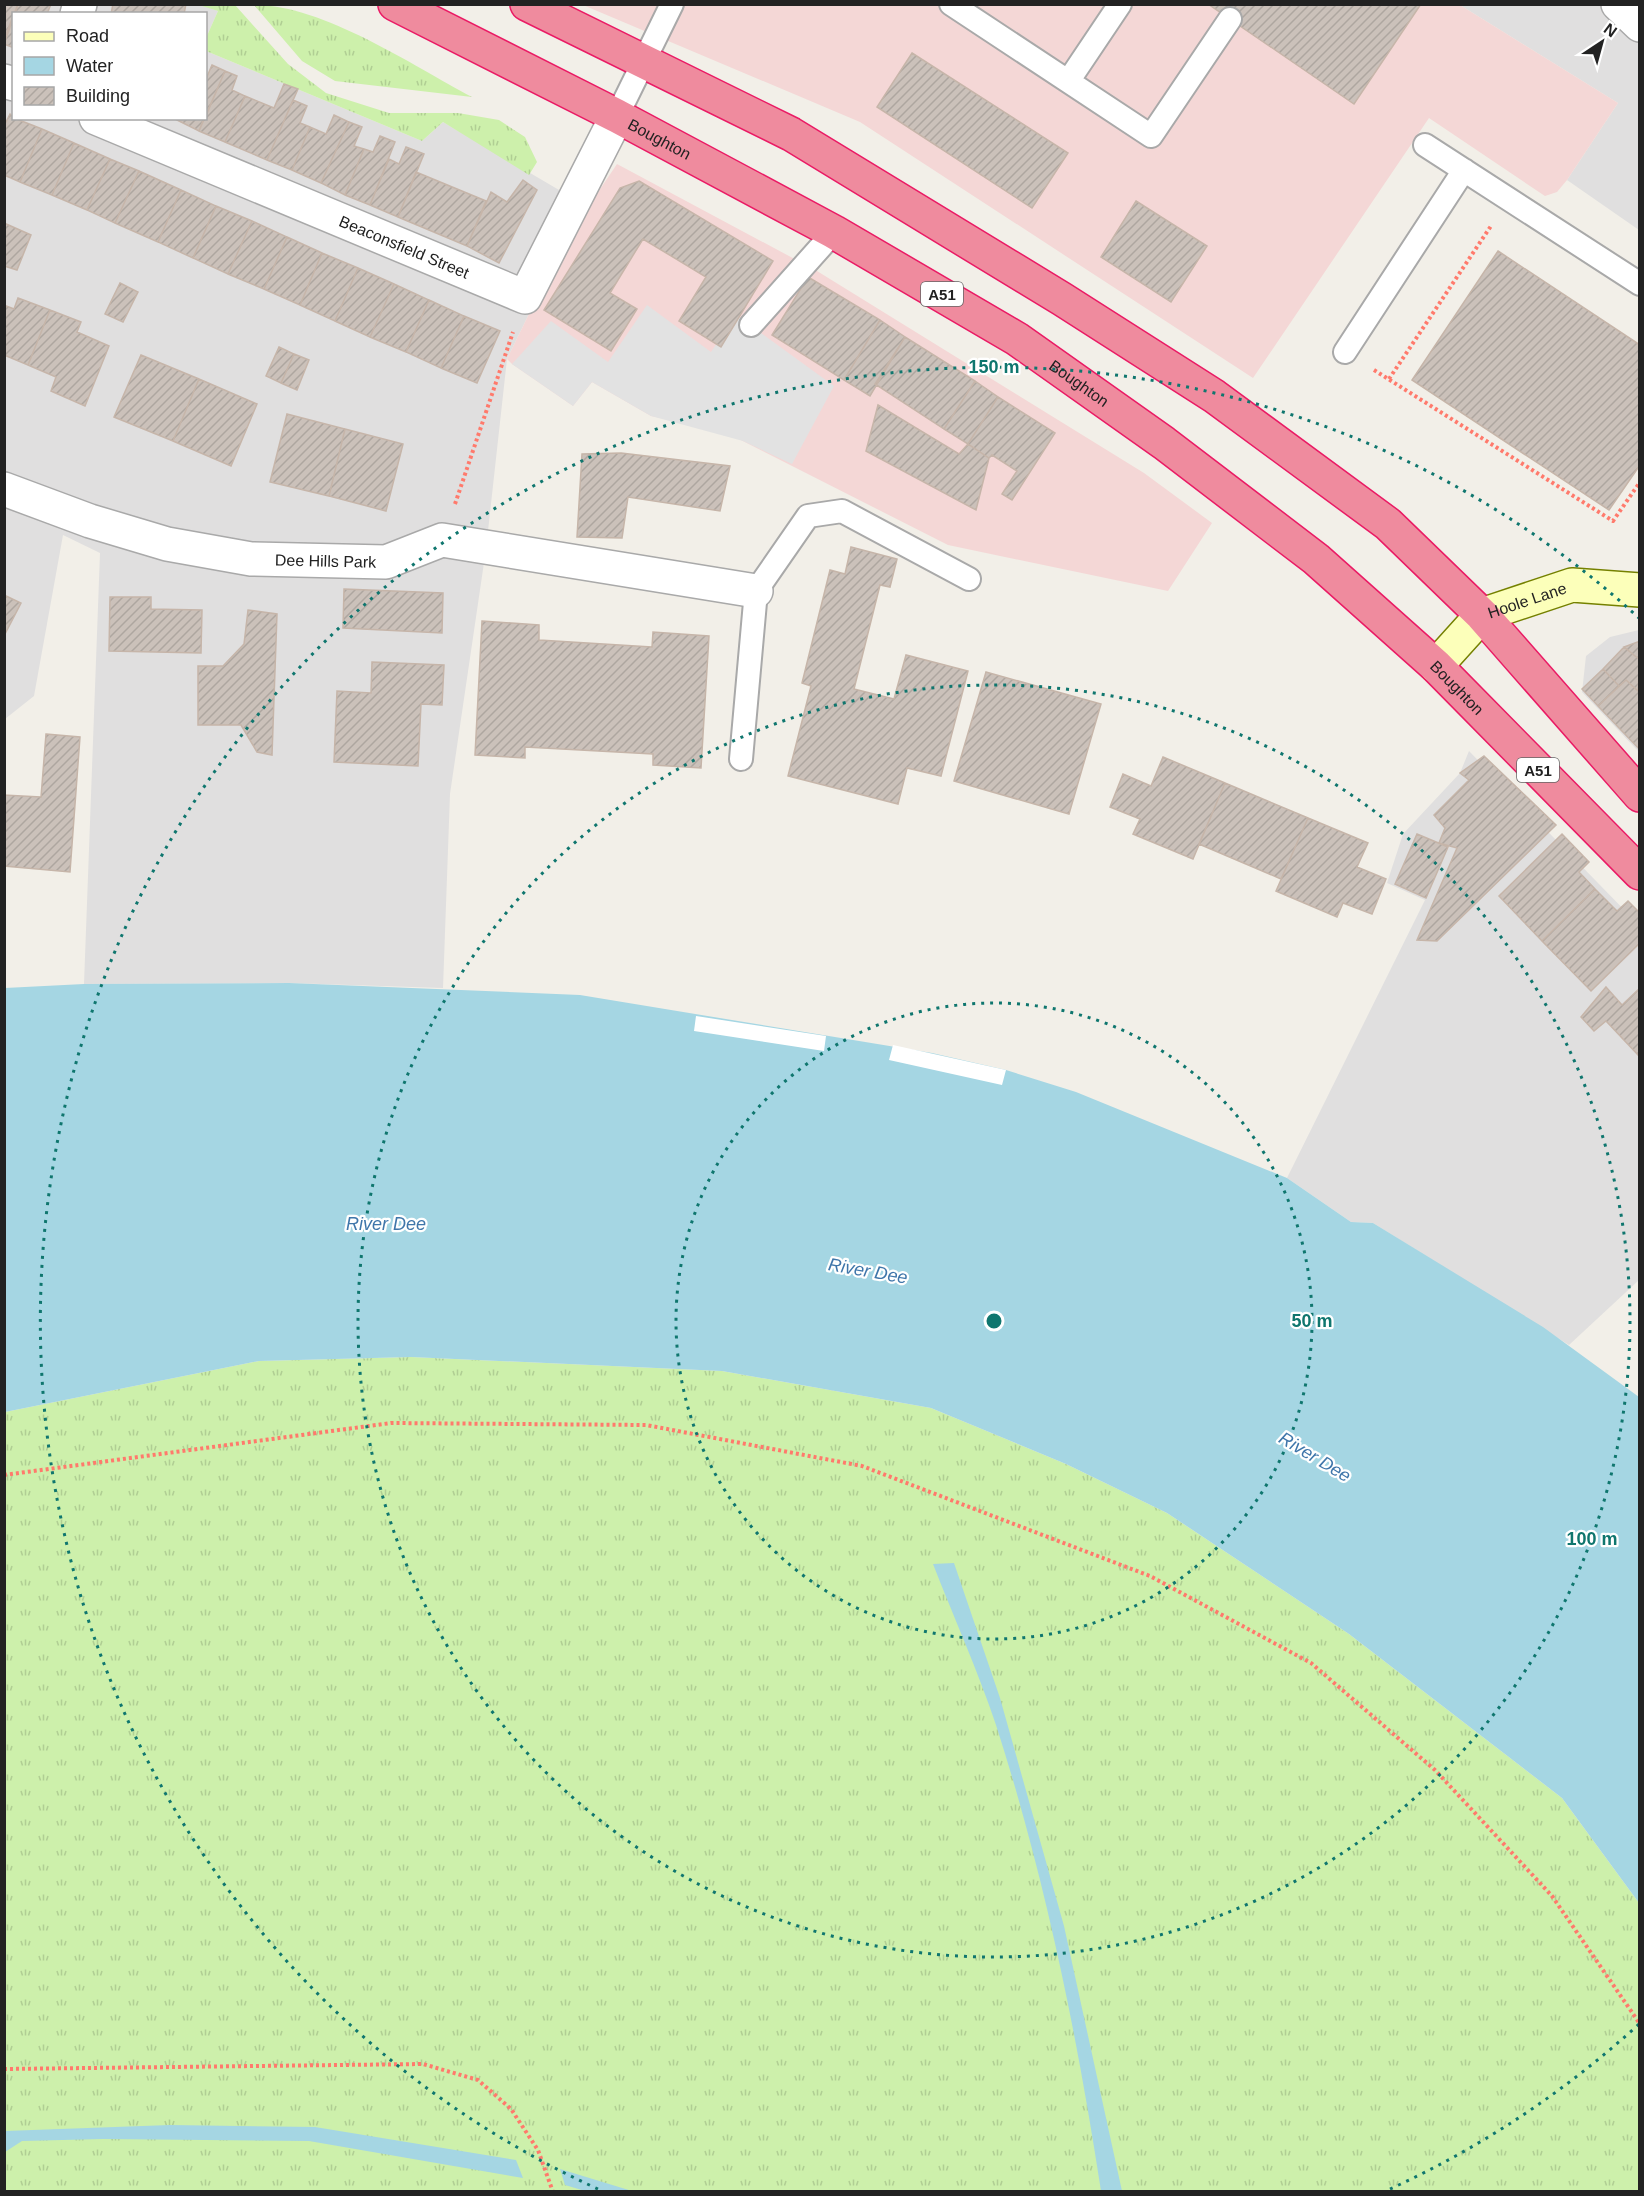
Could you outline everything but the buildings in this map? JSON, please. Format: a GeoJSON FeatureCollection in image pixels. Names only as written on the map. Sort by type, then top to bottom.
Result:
{"type":"FeatureCollection","features":[{"type":"Feature","properties":{"kind":"highway","name":"Boughton"},"geometry":{"type":"LineString","coordinates":[[395,4],[617,116],[834,231],[1017,339],[1164,443],[1316,559],[1436,666],[1640,873]]}},
{"type":"Feature","properties":{"kind":"highway"},"geometry":{"type":"LineString","coordinates":[[527,4],[642,63],[791,134],[1062,299],[1214,396],[1388,524],[1482,615],[1640,795]]}},
{"type":"Feature","properties":{"kind":"street"},"geometry":{"type":"LineString","coordinates":[[1618,4],[1640,25]]}},
{"type":"Feature","properties":{"kind":"street"},"geometry":{"type":"LineString","coordinates":[[525,297],[617,116]]}},
{"type":"Feature","properties":{"kind":"street","name":"Beaconsfield Street"},"geometry":{"type":"LineString","coordinates":[[101,120],[525,297]]}},
{"type":"Feature","properties":{"kind":"street","name":"Dee Hills Park"},"geometry":{"type":"LineString","coordinates":[[4,489],[90,521],[167,543],[250,559],[386,562],[442,540]]}},
{"type":"Feature","properties":{"kind":"street"},"geometry":{"type":"LineString","coordinates":[[442,540],[756,591]]}},
{"type":"Feature","properties":{"kind":"street","name":"Hoole Lane"},"geometry":{"type":"LineString","coordinates":[[1436,666],[1482,615],[1572,585],[1640,590]]}},
{"type":"Feature","properties":{"kind":"lane"},"geometry":{"type":"LineString","coordinates":[[617,116],[672,4]]}},
{"type":"Feature","properties":{"kind":"lane"},"geometry":{"type":"LineString","coordinates":[[951,4],[1151,136],[1230,20]]}},
{"type":"Feature","properties":{"kind":"lane"},"geometry":{"type":"LineString","coordinates":[[1069,80],[1120,4]]}},
{"type":"Feature","properties":{"kind":"lane"},"geometry":{"type":"LineString","coordinates":[[1425,145],[1640,284]]}},
{"type":"Feature","properties":{"kind":"lane"},"geometry":{"type":"LineString","coordinates":[[1345,352],[1464,170]]}},
{"type":"Feature","properties":{"kind":"lane"},"geometry":{"type":"LineString","coordinates":[[751,325],[834,231]]}},
{"type":"Feature","properties":{"kind":"lane"},"geometry":{"type":"LineString","coordinates":[[741,759],[756,591],[808,516],[842,511],[969,579]]}},
{"type":"Feature","properties":{"kind":"path"},"geometry":{"type":"LineString","coordinates":[[1389,379],[1508,200]]}},
{"type":"Feature","properties":{"kind":"path"},"geometry":{"type":"LineString","coordinates":[[442,540],[525,297]]}},
{"type":"Feature","properties":{"kind":"path"},"geometry":{"type":"LineString","coordinates":[[1345,352],[1613,521],[1640,482]]}},
{"type":"Feature","properties":{"kind":"path"},"geometry":{"type":"LineString","coordinates":[[4,1475],[391,1423],[646,1425],[862,1466],[1150,1576],[1311,1663],[1434,1770],[1552,1896],[1640,2024]]}},
{"type":"Feature","properties":{"kind":"path"},"geometry":{"type":"LineString","coordinates":[[4,2069],[423,2064],[478,2080],[511,2109],[538,2150],[553,2192]]}},
{"type":"Feature","properties":{"kind":"shaded area"},"geometry":{"type":"Polygon","coordinates":[[[199,4],[218,11],[207,36],[207,12],[12,12],[12,120],[207,120],[207,51],[422,141],[443,122],[588,207],[545,281],[507,359],[486,549],[450,794],[443,988],[289,983],[84,984],[100,553],[63,535],[34,696],[5,719],[5,5],[199,4]]]}},
{"type":"Feature","properties":{"kind":"shaded area"},"geometry":{"type":"Polygon","coordinates":[[[583,5],[1460,5],[1618,103],[1567,180],[1557,192],[1545,196],[1429,118],[1253,378],[860,122],[583,5]]]}},
{"type":"Feature","properties":{"kind":"shaded area"},"geometry":{"type":"Polygon","coordinates":[[[1460,5],[1639,5],[1639,230],[1567,180],[1618,103],[1460,5]]]}},
{"type":"Feature","properties":{"kind":"shaded area"},"geometry":{"type":"Polygon","coordinates":[[[617,164],[817,271],[1144,473],[1212,523],[1168,591],[948,545],[721,430],[651,416],[592,382],[573,406],[512,364],[507,359],[545,281],[588,207],[617,164]]]}},
{"type":"Feature","properties":{"kind":"shaded area"},"geometry":{"type":"Polygon","coordinates":[[[647,305],[711,352],[736,315],[834,386],[792,464],[743,441],[651,416],[592,382],[573,406],[512,364],[551,321],[608,362],[647,305]]]}},
{"type":"Feature","properties":{"kind":"shaded area"},"geometry":{"type":"Polygon","coordinates":[[[1639,630],[1639,752],[1582,692],[1586,656],[1610,637],[1639,630]]]}},
{"type":"Feature","properties":{"kind":"shaded area"},"geometry":{"type":"Polygon","coordinates":[[[1469,751],[1639,925],[1639,1280],[1569,1345],[1373,1223],[1351,1222],[1287,1178],[1425,900],[1387,883],[1403,834],[1460,773],[1469,751]]]}},
{"type":"Feature","properties":{"kind":"green space"},"geometry":{"type":"Polygon","coordinates":[[[199,5],[235,5],[288,64],[326,93],[389,113],[458,113],[499,120],[525,137],[537,162],[529,175],[443,122],[422,141],[207,51],[207,36],[218,11],[199,5]]]}},
{"type":"Feature","properties":{"kind":"green space"},"geometry":{"type":"Polygon","coordinates":[[[254,5],[280,7],[337,25],[472,97],[335,81],[302,61],[254,5]]]}},
{"type":"Feature","properties":{"kind":"green space"},"geometry":{"type":"Polygon","coordinates":[[[411,1357],[722,1371],[931,1408],[1066,1464],[1167,1513],[1349,1634],[1562,1798],[1639,1903],[1639,2191],[5,2192],[5,1412],[259,1361],[411,1357]]]}},
{"type":"Feature","properties":{"kind":"water","name":"River Dee"},"geometry":{"type":"Polygon","coordinates":[[[289,983],[580,995],[932,1053],[1006,1070],[1076,1092],[1287,1178],[1351,1222],[1373,1223],[1543,1327],[1639,1397],[1639,1903],[1562,1798],[1349,1634],[1167,1513],[1066,1464],[931,1408],[722,1371],[411,1357],[259,1361],[5,1412],[5,988],[84,984],[289,983]]]}},
{"type":"Feature","properties":{"kind":"water"},"geometry":{"type":"Polygon","coordinates":[[[954,1563],[1000,1698],[1064,1926],[1122,2191],[1101,2191],[1070,2015],[1030,1840],[989,1705],[933,1564],[954,1563]]]}},
{"type":"Feature","properties":{"kind":"water"},"geometry":{"type":"Polygon","coordinates":[[[170,2125],[315,2127],[516,2160],[523,2178],[309,2141],[103,2139],[22,2141],[5,2152],[5,2131],[170,2125]]]}},
{"type":"Feature","properties":{"kind":"water"},"geometry":{"type":"Polygon","coordinates":[[[560,2169],[632,2191],[585,2191],[565,2185],[560,2169]]]}},
{"type":"Feature","properties":{"kind":"pier"},"geometry":{"type":"Polygon","coordinates":[[[696,1016],[826,1036],[824,1051],[694,1031],[696,1016]]]}},
{"type":"Feature","properties":{"kind":"pier"},"geometry":{"type":"Polygon","coordinates":[[[893,1045],[1006,1070],[1002,1085],[889,1060],[893,1045]]]}}]}
